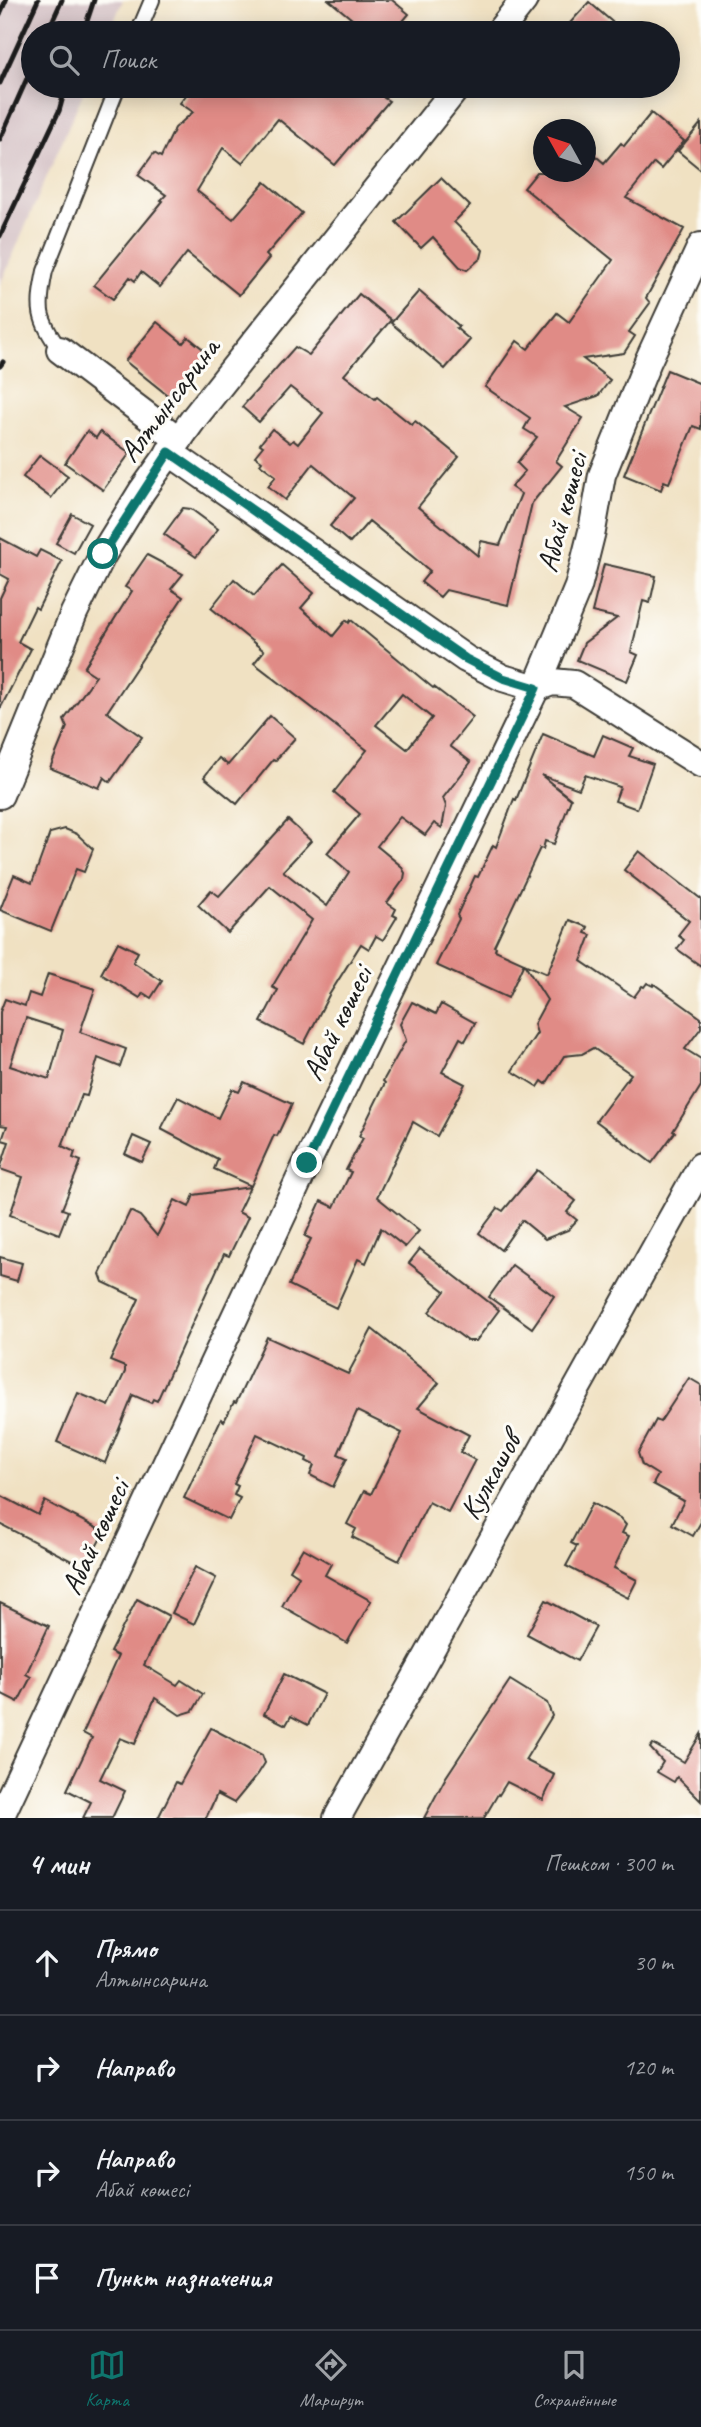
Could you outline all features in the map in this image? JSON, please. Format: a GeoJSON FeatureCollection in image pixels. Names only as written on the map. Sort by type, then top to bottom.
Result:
{"type":"FeatureCollection","features":[{"type":"Feature","properties":{"kind":"street"},"geometry":{"type":"LineString","coordinates":[[507,21],[524,0]]}},
{"type":"Feature","properties":{"kind":"street","name":"Алтынсарина"},"geometry":{"type":"LineString","coordinates":[[0,795],[74,613],[103,554],[195,416],[448,98]]}},
{"type":"Feature","properties":{"kind":"street","name":"Абай көшесі"},"geometry":{"type":"LineString","coordinates":[[0,1818],[307,1163],[536,688],[578,587],[602,475],[648,361],[701,246]]}},
{"type":"Feature","properties":{"kind":"street"},"geometry":{"type":"LineString","coordinates":[[60,350],[174,446],[466,659],[503,678],[536,688],[552,682],[574,684],[701,764]]}},
{"type":"Feature","properties":{"kind":"street","name":"Кулкашов"},"geometry":{"type":"LineString","coordinates":[[337,1818],[701,1166]]}},
{"type":"Feature","properties":{"kind":"lane"},"geometry":{"type":"LineString","coordinates":[[143,21],[152,0]]}},
{"type":"Feature","properties":{"kind":"lane"},"geometry":{"type":"LineString","coordinates":[[60,350],[44,326],[38,302],[45,271],[113,98]]}},
{"type":"Feature","properties":{"kind":"shaded area"},"geometry":{"type":"Polygon","coordinates":[[[0,0],[123,0],[114,21],[21,21],[21,98],[81,98],[0,285],[0,0]]]}},
{"type":"Feature","properties":{"kind":"building"},"geometry":{"type":"Polygon","coordinates":[[[329,0],[392,0],[409,14],[403,21],[354,21],[329,0]]]}},
{"type":"Feature","properties":{"kind":"building"},"geometry":{"type":"Polygon","coordinates":[[[589,2],[611,21],[572,21],[589,2]]]}},
{"type":"Feature","properties":{"kind":"building"},"geometry":{"type":"Polygon","coordinates":[[[184,98],[384,98],[389,101],[335,165],[278,119],[242,163],[223,148],[197,191],[233,219],[265,182],[302,213],[266,255],[269,258],[239,295],[187,253],[160,287],[141,272],[135,281],[130,277],[113,299],[94,285],[166,195],[138,175],[154,153],[161,157],[175,128],[193,112],[180,103],[184,98]]]}},
{"type":"Feature","properties":{"kind":"building"},"geometry":{"type":"Polygon","coordinates":[[[651,113],[684,141],[661,169],[654,163],[626,198],[684,229],[646,298],[650,303],[629,332],[635,336],[624,353],[583,359],[610,380],[598,396],[565,407],[583,418],[556,461],[562,466],[532,503],[508,605],[446,590],[440,597],[421,582],[430,571],[369,521],[350,543],[330,526],[354,498],[313,464],[285,500],[268,486],[276,476],[260,464],[262,461],[255,456],[263,446],[260,444],[272,429],[290,443],[293,440],[298,444],[323,413],[290,387],[259,422],[242,407],[295,347],[309,355],[359,294],[391,320],[344,375],[412,425],[415,421],[459,457],[418,507],[478,556],[481,541],[500,545],[521,494],[511,487],[525,471],[517,463],[537,437],[524,429],[530,418],[485,387],[517,341],[528,349],[557,313],[569,322],[613,260],[524,188],[533,177],[533,182],[596,182],[596,156],[604,163],[621,143],[624,146],[651,113]]]}},
{"type":"Feature","properties":{"kind":"building"},"geometry":{"type":"Polygon","coordinates":[[[701,123],[701,170],[678,151],[701,123]]]}},
{"type":"Feature","properties":{"kind":"building"},"geometry":{"type":"Polygon","coordinates":[[[441,178],[470,206],[454,222],[483,250],[481,258],[467,270],[460,267],[433,237],[421,248],[396,222],[441,178]]]}},
{"type":"Feature","properties":{"kind":"building"},"geometry":{"type":"Polygon","coordinates":[[[419,291],[459,326],[456,328],[470,340],[445,369],[391,323],[419,291]]]}},
{"type":"Feature","properties":{"kind":"building"},"geometry":{"type":"Polygon","coordinates":[[[157,322],[183,343],[188,337],[208,353],[171,398],[125,361],[157,322]]]}},
{"type":"Feature","properties":{"kind":"building"},"geometry":{"type":"Polygon","coordinates":[[[667,370],[701,384],[701,429],[693,426],[669,483],[664,481],[661,490],[624,475],[667,370]]]}},
{"type":"Feature","properties":{"kind":"building"},"geometry":{"type":"Polygon","coordinates":[[[87,431],[96,438],[100,432],[130,453],[103,490],[65,463],[87,431]]]}},
{"type":"Feature","properties":{"kind":"building"},"geometry":{"type":"Polygon","coordinates":[[[40,455],[68,476],[51,498],[23,477],[40,455]]]}},
{"type":"Feature","properties":{"kind":"building"},"geometry":{"type":"Polygon","coordinates":[[[183,508],[191,509],[218,529],[196,557],[164,534],[183,508]]]}},
{"type":"Feature","properties":{"kind":"building"},"geometry":{"type":"Polygon","coordinates":[[[72,514],[90,524],[74,553],[56,543],[72,514]]]}},
{"type":"Feature","properties":{"kind":"building"},"geometry":{"type":"Polygon","coordinates":[[[0,538],[36,557],[40,550],[62,561],[18,642],[31,649],[0,709],[0,598],[9,579],[0,574],[0,538]]]}},
{"type":"Feature","properties":{"kind":"building"},"geometry":{"type":"Polygon","coordinates":[[[147,555],[183,574],[171,589],[183,597],[107,712],[142,737],[110,782],[104,777],[99,788],[50,768],[67,727],[64,720],[96,676],[84,668],[132,591],[125,587],[147,555]]]}},
{"type":"Feature","properties":{"kind":"building"},"geometry":{"type":"Polygon","coordinates":[[[604,564],[656,576],[650,603],[643,601],[631,652],[638,655],[627,681],[577,660],[584,643],[617,618],[592,612],[604,564]]]}},
{"type":"Feature","properties":{"kind":"building"},"geometry":{"type":"Polygon","coordinates":[[[282,565],[314,593],[301,608],[333,636],[346,620],[349,623],[351,620],[433,688],[473,717],[450,746],[471,762],[443,798],[446,806],[442,828],[434,823],[425,835],[400,817],[377,846],[401,866],[405,873],[404,879],[387,903],[396,909],[393,915],[397,917],[383,940],[376,936],[369,949],[361,944],[329,995],[304,1044],[261,1022],[278,990],[272,987],[312,920],[270,886],[228,933],[198,905],[211,890],[219,896],[288,820],[311,841],[283,871],[327,906],[349,872],[327,853],[360,814],[334,792],[367,750],[254,663],[264,651],[211,608],[234,579],[254,596],[282,565]],[[402,694],[376,725],[407,749],[432,718],[402,694]]]}},
{"type":"Feature","properties":{"kind":"building"},"geometry":{"type":"Polygon","coordinates":[[[270,716],[295,738],[237,804],[204,777],[219,758],[228,765],[270,716]]]}},
{"type":"Feature","properties":{"kind":"building"},"geometry":{"type":"Polygon","coordinates":[[[543,734],[594,756],[603,735],[633,748],[629,756],[653,764],[637,809],[615,801],[620,787],[585,775],[579,789],[541,775],[571,799],[554,844],[545,841],[543,849],[540,848],[494,946],[495,950],[524,963],[508,998],[436,965],[459,919],[457,915],[475,876],[478,877],[493,845],[496,847],[543,734]]]}},
{"type":"Feature","properties":{"kind":"building"},"geometry":{"type":"Polygon","coordinates":[[[65,829],[77,834],[93,849],[84,872],[76,869],[51,931],[0,910],[14,875],[32,883],[50,833],[65,829]]]}},
{"type":"Feature","properties":{"kind":"building"},"geometry":{"type":"Polygon","coordinates":[[[639,851],[701,899],[701,966],[677,949],[684,940],[678,935],[689,921],[624,870],[639,851]]]}},
{"type":"Feature","properties":{"kind":"building"},"geometry":{"type":"Polygon","coordinates":[[[570,920],[588,927],[585,933],[591,935],[581,961],[634,997],[642,986],[647,983],[653,986],[654,984],[701,1018],[701,1028],[685,1049],[701,1059],[701,1086],[673,1131],[675,1132],[652,1163],[596,1121],[631,1074],[593,1048],[582,1054],[564,1056],[546,1084],[542,1081],[538,1087],[512,1071],[537,1033],[534,1024],[547,1000],[524,964],[547,974],[570,920]]]}},
{"type":"Feature","properties":{"kind":"building"},"geometry":{"type":"Polygon","coordinates":[[[118,942],[138,952],[133,962],[162,981],[151,998],[143,993],[140,998],[101,974],[118,942]]]}},
{"type":"Feature","properties":{"kind":"building"},"geometry":{"type":"Polygon","coordinates":[[[48,974],[95,989],[80,1032],[126,1049],[120,1067],[98,1058],[87,1096],[82,1095],[62,1146],[75,1152],[73,1158],[81,1161],[62,1209],[68,1211],[59,1234],[10,1215],[23,1177],[0,1169],[9,1142],[2,1140],[7,1126],[0,1125],[0,1012],[5,999],[25,1006],[29,993],[40,997],[48,974]],[[26,1018],[10,1066],[49,1079],[63,1030],[26,1018]]]}},
{"type":"Feature","properties":{"kind":"building"},"geometry":{"type":"Polygon","coordinates":[[[412,1002],[436,1014],[441,1004],[475,1023],[465,1041],[460,1038],[442,1072],[465,1084],[437,1136],[413,1122],[377,1197],[419,1231],[405,1247],[381,1228],[366,1263],[358,1259],[336,1308],[289,1285],[311,1239],[305,1236],[321,1201],[334,1207],[351,1172],[346,1170],[363,1138],[359,1136],[385,1083],[383,1081],[406,1040],[400,1024],[412,1002]]]}},
{"type":"Feature","properties":{"kind":"building"},"geometry":{"type":"Polygon","coordinates":[[[244,1082],[292,1104],[277,1136],[274,1135],[251,1186],[214,1169],[218,1159],[161,1129],[178,1097],[218,1118],[232,1089],[239,1092],[244,1082]]]}},
{"type":"Feature","properties":{"kind":"building"},"geometry":{"type":"Polygon","coordinates":[[[133,1136],[151,1144],[142,1162],[125,1154],[133,1136]]]}},
{"type":"Feature","properties":{"kind":"building"},"geometry":{"type":"Polygon","coordinates":[[[537,1170],[576,1201],[567,1212],[577,1220],[568,1230],[545,1239],[522,1220],[501,1250],[479,1233],[498,1208],[503,1211],[537,1170]]]}},
{"type":"Feature","properties":{"kind":"building"},"geometry":{"type":"Polygon","coordinates":[[[250,1187],[238,1212],[248,1217],[229,1256],[224,1254],[157,1401],[153,1399],[151,1403],[133,1395],[105,1463],[57,1442],[78,1393],[109,1406],[125,1372],[125,1367],[110,1361],[139,1299],[103,1282],[100,1274],[130,1211],[140,1216],[157,1236],[175,1200],[189,1207],[194,1195],[250,1187]]]}},
{"type":"Feature","properties":{"kind":"building"},"geometry":{"type":"Polygon","coordinates":[[[420,1249],[499,1310],[476,1341],[468,1341],[429,1312],[445,1291],[409,1263],[420,1249]]]}},
{"type":"Feature","properties":{"kind":"building"},"geometry":{"type":"Polygon","coordinates":[[[0,1257],[22,1263],[17,1281],[0,1276],[0,1257]]]}},
{"type":"Feature","properties":{"kind":"building"},"geometry":{"type":"Polygon","coordinates":[[[512,1265],[554,1296],[532,1328],[489,1297],[512,1265]]]}},
{"type":"Feature","properties":{"kind":"building"},"geometry":{"type":"Polygon","coordinates":[[[372,1329],[439,1383],[418,1408],[469,1435],[460,1452],[475,1460],[448,1512],[429,1502],[399,1561],[352,1537],[356,1529],[347,1524],[364,1491],[371,1494],[402,1433],[357,1411],[338,1454],[347,1458],[333,1487],[310,1475],[314,1465],[306,1461],[307,1458],[257,1434],[234,1484],[238,1486],[234,1495],[240,1498],[229,1520],[184,1498],[221,1419],[224,1421],[234,1402],[236,1403],[267,1337],[348,1374],[372,1329]]]}},
{"type":"Feature","properties":{"kind":"building"},"geometry":{"type":"Polygon","coordinates":[[[689,1378],[701,1385],[701,1522],[693,1536],[672,1524],[684,1501],[653,1484],[658,1475],[642,1465],[638,1453],[656,1420],[660,1422],[689,1378]]]}},
{"type":"Feature","properties":{"kind":"building"},"geometry":{"type":"Polygon","coordinates":[[[0,1495],[38,1515],[45,1501],[104,1532],[85,1568],[0,1524],[0,1495]]]}},
{"type":"Feature","properties":{"kind":"building"},"geometry":{"type":"Polygon","coordinates":[[[592,1503],[620,1518],[626,1525],[622,1533],[629,1536],[614,1568],[637,1580],[628,1598],[566,1566],[577,1546],[571,1543],[592,1503]]]}},
{"type":"Feature","properties":{"kind":"building"},"geometry":{"type":"Polygon","coordinates":[[[303,1548],[331,1564],[325,1575],[371,1601],[347,1643],[282,1606],[299,1576],[290,1570],[303,1548]]]}},
{"type":"Feature","properties":{"kind":"building"},"geometry":{"type":"Polygon","coordinates":[[[195,1567],[216,1578],[194,1624],[172,1613],[195,1567]]]}},
{"type":"Feature","properties":{"kind":"building"},"geometry":{"type":"Polygon","coordinates":[[[137,1599],[169,1616],[144,1665],[177,1685],[181,1680],[203,1694],[193,1711],[180,1715],[155,1698],[135,1744],[120,1738],[100,1779],[125,1791],[112,1818],[83,1818],[91,1802],[67,1790],[92,1738],[83,1733],[118,1656],[110,1652],[137,1599]]]}},
{"type":"Feature","properties":{"kind":"building"},"geometry":{"type":"Polygon","coordinates":[[[546,1600],[596,1627],[577,1661],[527,1634],[546,1600]]]}},
{"type":"Feature","properties":{"kind":"building"},"geometry":{"type":"Polygon","coordinates":[[[0,1603],[49,1626],[26,1674],[31,1677],[18,1702],[0,1693],[0,1603]]]}},
{"type":"Feature","properties":{"kind":"building"},"geometry":{"type":"Polygon","coordinates":[[[284,1674],[324,1694],[308,1725],[291,1716],[286,1725],[264,1714],[284,1674]]]}},
{"type":"Feature","properties":{"kind":"building"},"geometry":{"type":"Polygon","coordinates":[[[510,1680],[547,1703],[552,1716],[525,1760],[555,1775],[543,1800],[507,1782],[484,1818],[424,1818],[446,1777],[510,1680]]]}},
{"type":"Feature","properties":{"kind":"building"},"geometry":{"type":"Polygon","coordinates":[[[211,1728],[262,1755],[265,1763],[234,1803],[217,1794],[206,1818],[158,1818],[176,1782],[180,1784],[211,1728]]]}},
{"type":"Feature","properties":{"kind":"building"},"geometry":{"type":"Polygon","coordinates":[[[701,1734],[701,1801],[677,1777],[674,1782],[657,1772],[663,1762],[650,1748],[653,1744],[684,1762],[701,1734]]]}},
{"type":"Feature","properties":{"kind":"railway"},"geometry":{"type":"LineString","coordinates":[[0,14],[6,0]]}},
{"type":"Feature","properties":{"kind":"railway"},"geometry":{"type":"LineString","coordinates":[[28,21],[38,0]]}},
{"type":"Feature","properties":{"kind":"railway"},"geometry":{"type":"LineString","coordinates":[[52,21],[62,0]]}},
{"type":"Feature","properties":{"kind":"railway"},"geometry":{"type":"LineString","coordinates":[[87,21],[94,0]]}},
{"type":"Feature","properties":{"kind":"railway"},"geometry":{"type":"LineString","coordinates":[[0,83],[21,37]]}},
{"type":"Feature","properties":{"kind":"railway"},"geometry":{"type":"LineString","coordinates":[[0,139],[21,92]]}},
{"type":"Feature","properties":{"kind":"railway"},"geometry":{"type":"LineString","coordinates":[[0,236],[63,98]]}},
{"type":"Feature","properties":{"kind":"railway"},"geometry":{"type":"LineString","coordinates":[[0,366],[3,362]]}},
{"type":"Feature","properties":{"kind":"route"},"geometry":{"type":"LineString","coordinates":[[103,554],[169,452],[466,659],[503,678],[536,688],[307,1163]]}}]}
